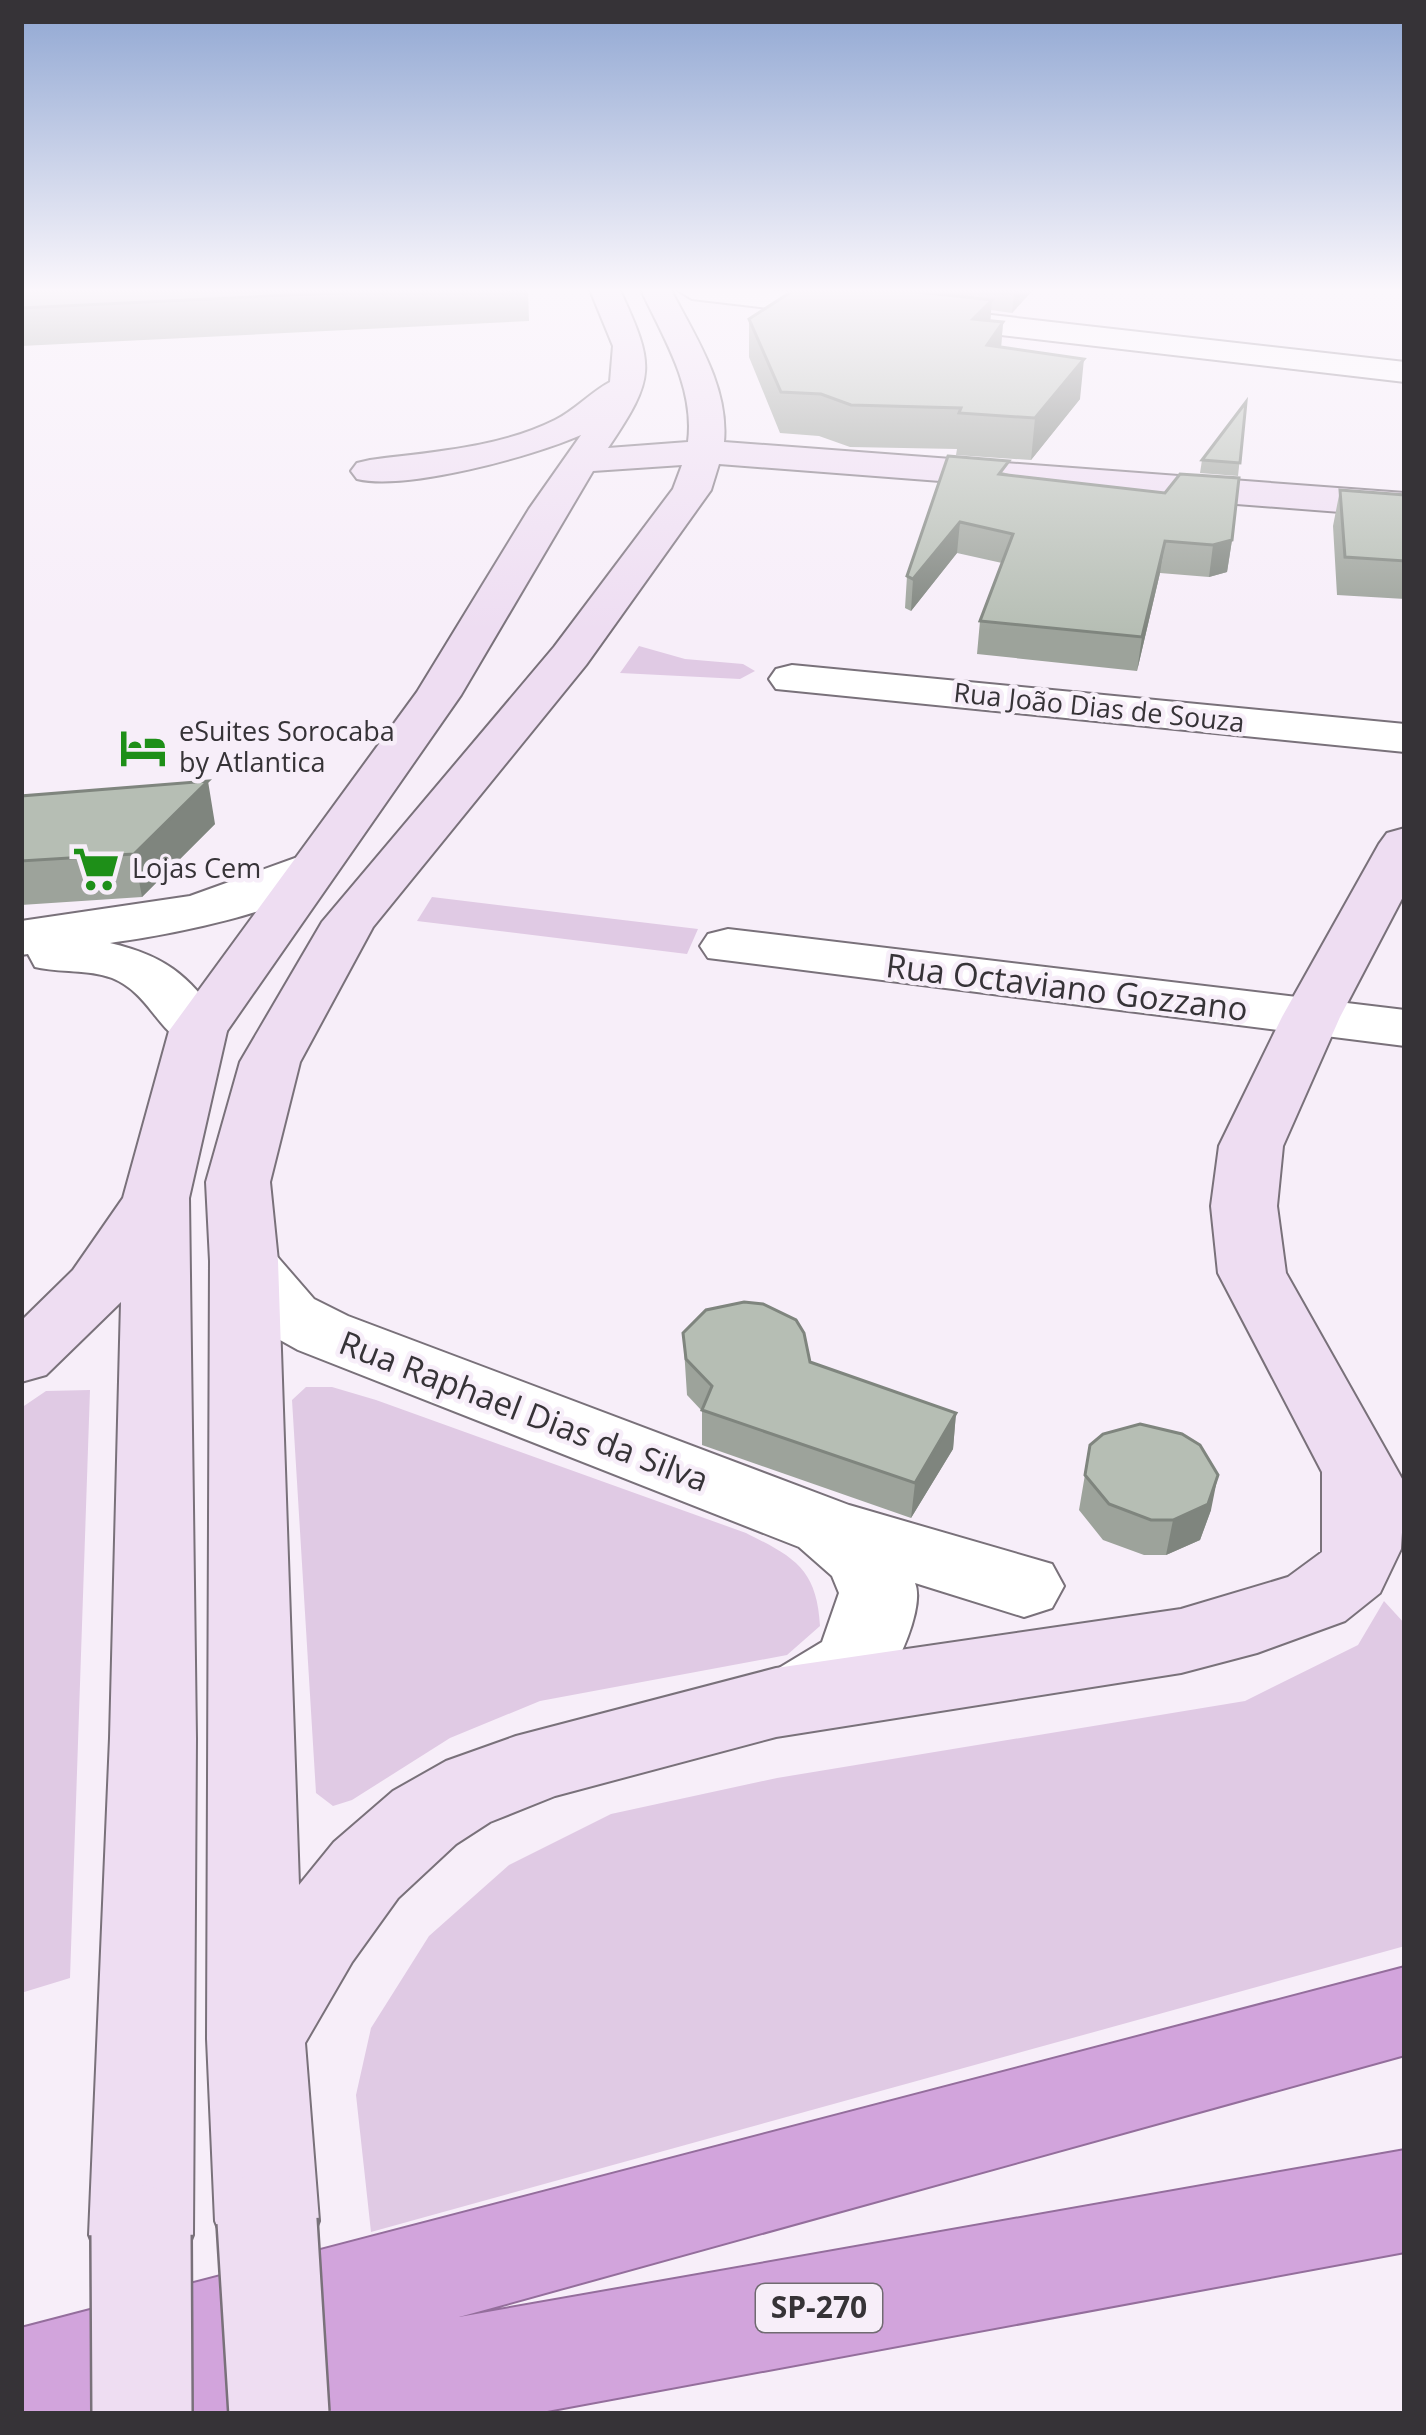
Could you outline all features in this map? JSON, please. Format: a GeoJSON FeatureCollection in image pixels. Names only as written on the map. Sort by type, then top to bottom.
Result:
{"type":"FeatureCollection","features":[{"type":"Feature","properties":{"kind":"highway"},"geometry":{"type":"LineString","coordinates":[[21,2383],[1405,2011]]}},
{"type":"Feature","properties":{"kind":"highway","name":"SP-270"},"geometry":{"type":"LineString","coordinates":[[232,2414],[544,2354],[1154,2251],[1405,2201]]}},
{"type":"Feature","properties":{"kind":"main road"},"geometry":{"type":"LineString","coordinates":[[370,471],[488,452],[568,428],[601,404]]}},
{"type":"Feature","properties":{"kind":"main road"},"geometry":{"type":"LineString","coordinates":[[21,1358],[88,1299],[128,1251],[156,1198],[198,1031],[438,694],[564,485],[620,404]]}},
{"type":"Feature","properties":{"kind":"main road"},"geometry":{"type":"LineString","coordinates":[[649,404],[647,411],[660,418],[707,433],[1405,505]]}},
{"type":"Feature","properties":{"kind":"main road"},"geometry":{"type":"LineString","coordinates":[[278,2414],[256,2039],[244,1262],[238,1182],[270,1062],[315,982],[357,913],[570,656],[692,490],[707,433],[701,404]]}},
{"type":"Feature","properties":{"kind":"main road"},"geometry":{"type":"LineString","coordinates":[[564,485],[584,485],[707,433]]}},
{"type":"Feature","properties":{"kind":"main road"},"geometry":{"type":"LineString","coordinates":[[564,485],[707,433]]}},
{"type":"Feature","properties":{"kind":"main road"},"geometry":{"type":"LineString","coordinates":[[1405,844],[1311,1017],[1251,1146],[1244,1206],[1252,1273],[1359,1474],[1405,1547]]}},
{"type":"Feature","properties":{"kind":"main road"},"geometry":{"type":"LineString","coordinates":[[142,2414],[156,1198]]}},
{"type":"Feature","properties":{"kind":"main road"},"geometry":{"type":"LineString","coordinates":[[256,2039],[340,1900],[385,1848],[459,1796],[538,1765],[799,1698],[1104,1654],[1285,1616],[1320,1599],[1351,1574],[1362,1553],[1365,1529],[1359,1474]]}},
{"type":"Feature","properties":{"kind":"street","name":"Rua João Dias de Souza"},"geometry":{"type":"LineString","coordinates":[[792,679],[1405,738]]}},
{"type":"Feature","properties":{"kind":"street"},"geometry":{"type":"LineString","coordinates":[[21,938],[172,920],[263,892],[309,869]]}},
{"type":"Feature","properties":{"kind":"street","name":"Rua Octaviano Gozzano"},"geometry":{"type":"LineString","coordinates":[[728,946],[1405,1028]]}},
{"type":"Feature","properties":{"kind":"street"},"geometry":{"type":"LineString","coordinates":[[21,954],[86,956],[130,964],[168,986],[198,1031]]}},
{"type":"Feature","properties":{"kind":"street","name":"Rua Raphael Dias da Silva"},"geometry":{"type":"LineString","coordinates":[[244,1262],[289,1315],[323,1333],[827,1527],[905,1578],[1024,1586]]}},
{"type":"Feature","properties":{"kind":"street"},"geometry":{"type":"LineString","coordinates":[[799,1698],[851,1665],[905,1578]]}},
{"type":"Feature","properties":{"kind":"shaded area"},"geometry":{"type":"Polygon","coordinates":[[[639,646],[685,659],[743,664],[755,671],[740,679],[620,673],[639,646]]]}},
{"type":"Feature","properties":{"kind":"shaded area"},"geometry":{"type":"Polygon","coordinates":[[[432,897],[698,929],[687,954],[417,921],[432,897]]]}},
{"type":"Feature","properties":{"kind":"shaded area"},"geometry":{"type":"Polygon","coordinates":[[[306,1387],[332,1387],[376,1400],[746,1533],[800,1567],[814,1591],[820,1626],[787,1655],[540,1701],[450,1738],[352,1800],[333,1806],[316,1793],[292,1400],[306,1387]]]}},
{"type":"Feature","properties":{"kind":"shaded area"},"geometry":{"type":"Polygon","coordinates":[[[90,1390],[70,1978],[21,1993],[21,1408],[46,1391],[90,1390]]]}},
{"type":"Feature","properties":{"kind":"shaded area"},"geometry":{"type":"Polygon","coordinates":[[[1384,1601],[1405,1624],[1405,1946],[371,2232],[356,2095],[371,2028],[429,1936],[509,1865],[611,1814],[777,1778],[1245,1701],[1358,1645],[1384,1601]]]}},
{"type":"Feature","properties":{"kind":"building"},"geometry":{"type":"Polygon","coordinates":[[[847,404],[1047,404],[1035,418],[959,413],[961,408],[847,404]]]}},
{"type":"Feature","properties":{"kind":"building"},"geometry":{"type":"Polygon","coordinates":[[[1245,404],[1246,404],[1240,463],[1202,460],[1245,404]]]}},
{"type":"Feature","properties":{"kind":"building"},"geometry":{"type":"Polygon","coordinates":[[[948,456],[1009,461],[999,474],[1165,493],[1180,474],[1239,478],[1232,540],[1213,545],[1165,541],[1142,637],[980,621],[1013,534],[960,522],[913,579],[907,576],[948,456]]]}},
{"type":"Feature","properties":{"kind":"building"},"geometry":{"type":"Polygon","coordinates":[[[1340,490],[1405,495],[1405,561],[1345,557],[1340,490]]]}},
{"type":"Feature","properties":{"kind":"building"},"geometry":{"type":"Polygon","coordinates":[[[208,781],[134,854],[21,861],[21,796],[208,781]]]}},
{"type":"Feature","properties":{"kind":"building"},"geometry":{"type":"Polygon","coordinates":[[[744,1302],[763,1304],[796,1320],[810,1362],[956,1413],[915,1483],[702,1410],[712,1386],[686,1359],[683,1333],[706,1310],[744,1302]]]}},
{"type":"Feature","properties":{"kind":"building"},"geometry":{"type":"Polygon","coordinates":[[[1140,1424],[1182,1434],[1200,1445],[1218,1475],[1208,1504],[1173,1520],[1151,1520],[1109,1504],[1085,1475],[1090,1445],[1103,1434],[1140,1424]]]}},
{"type":"Feature","properties":{"kind":"place","name":"eSuites Sorocaba by Atlantica"},"geometry":{"type":"Point","coordinates":[143,748]}},
{"type":"Feature","properties":{"kind":"place","name":"Lojas Cem"},"geometry":{"type":"Point","coordinates":[96,869]}}]}
